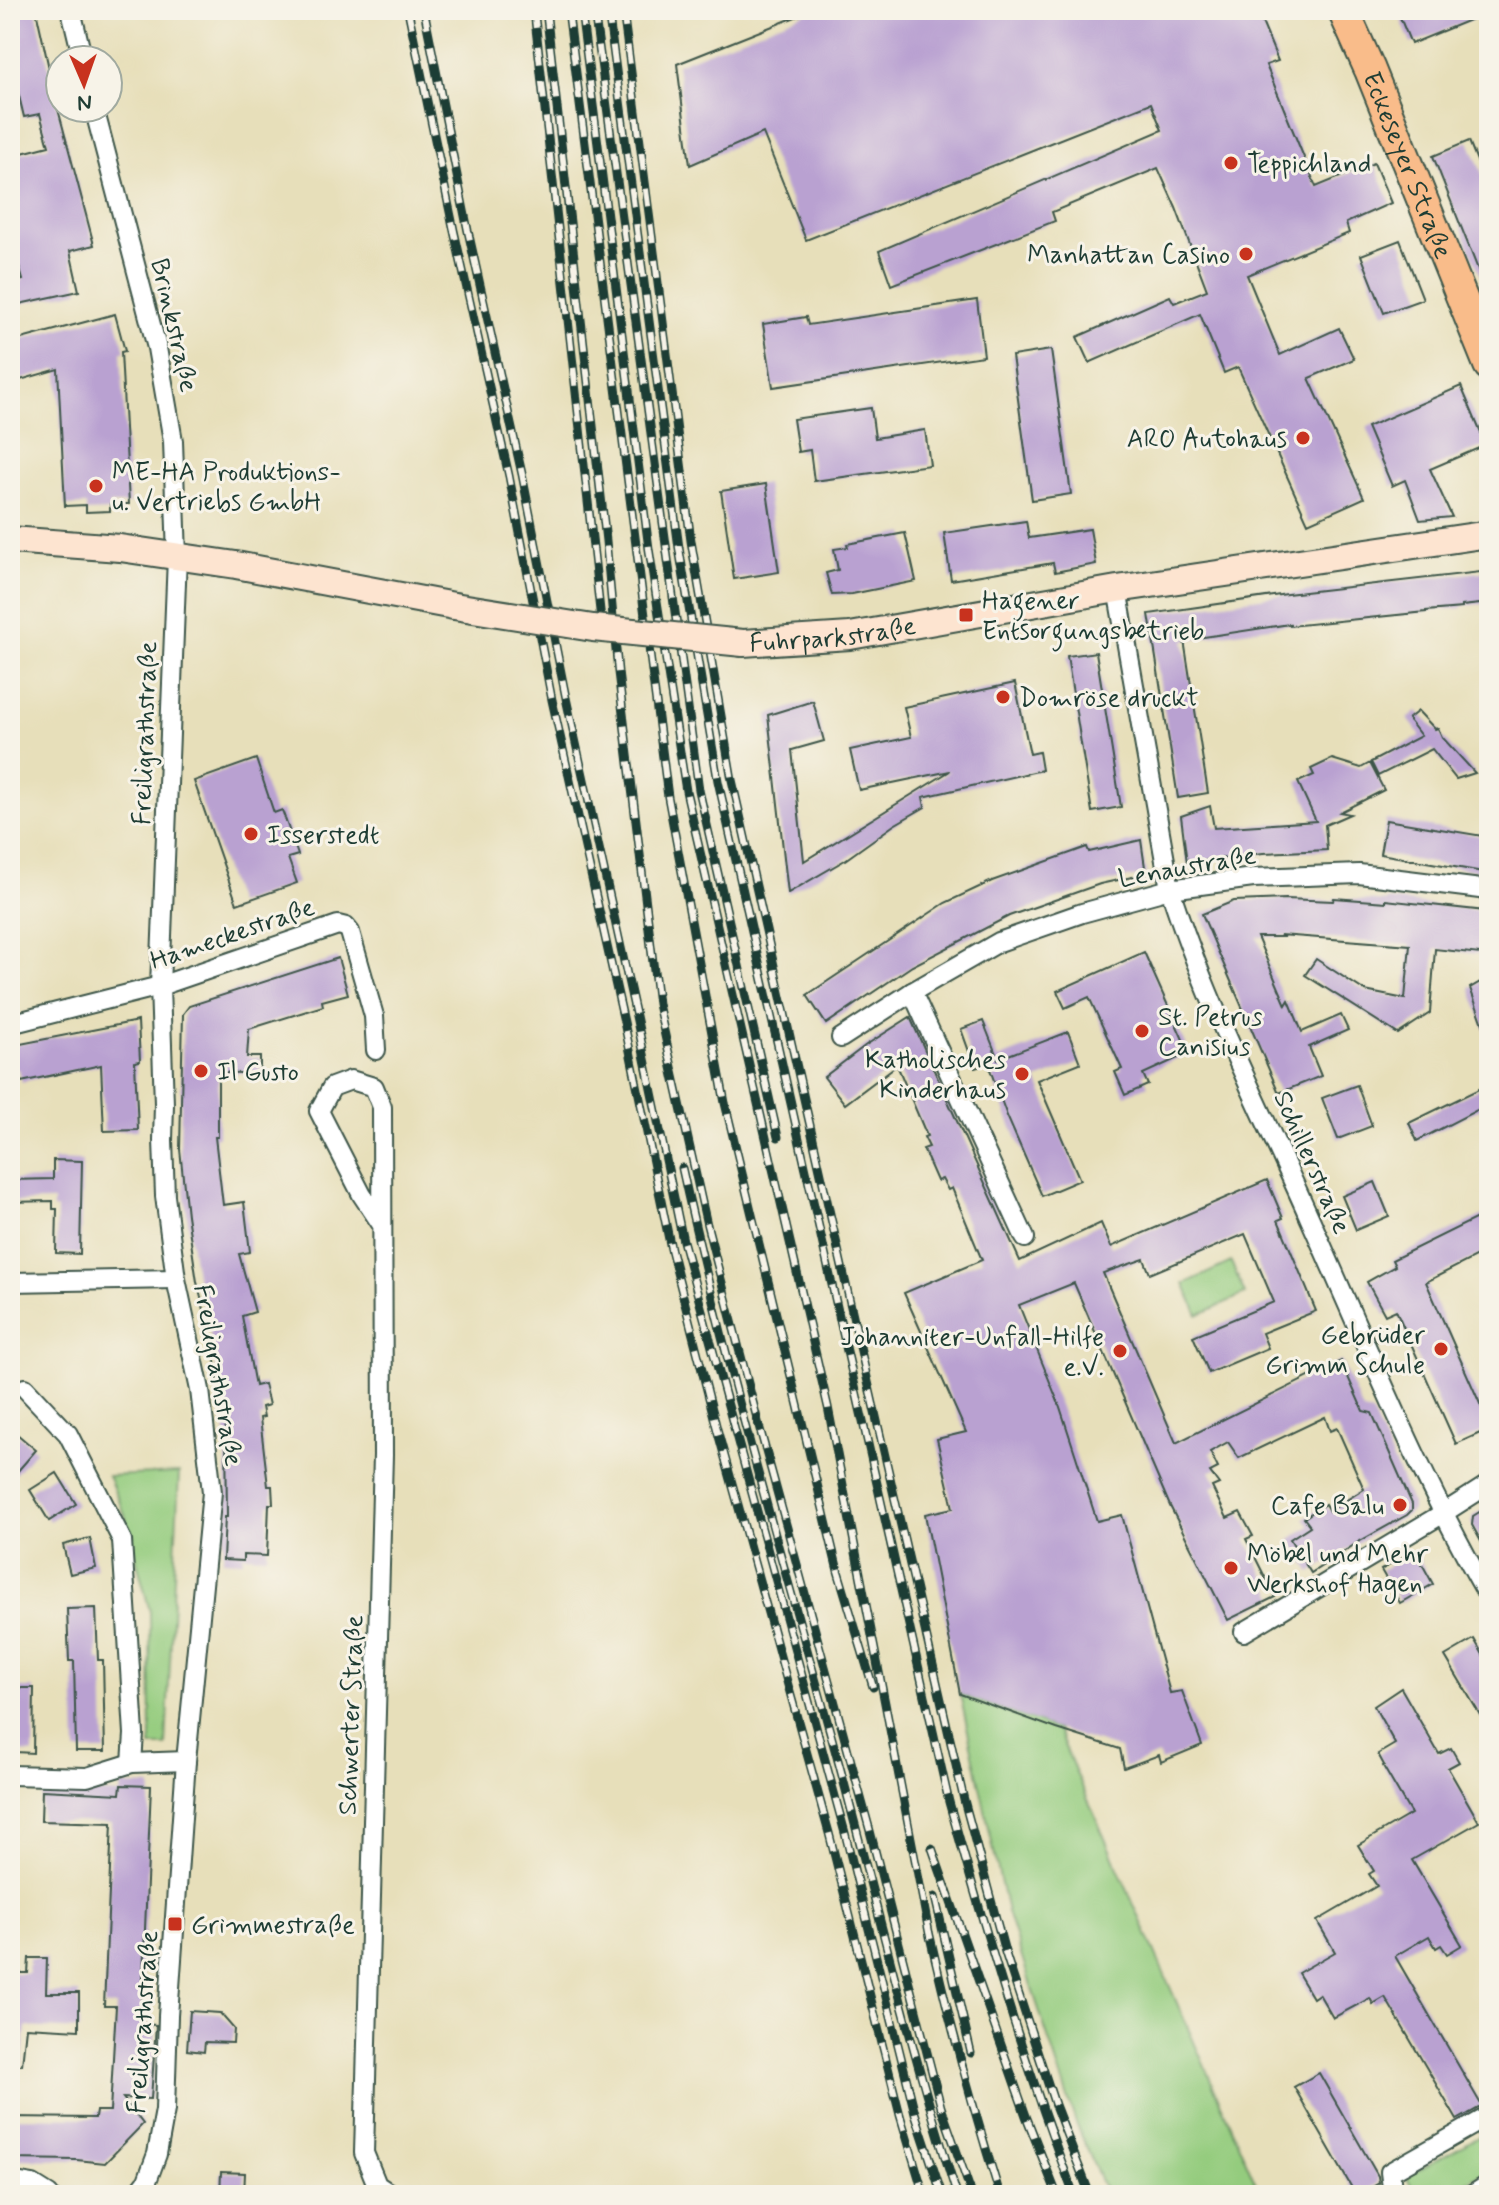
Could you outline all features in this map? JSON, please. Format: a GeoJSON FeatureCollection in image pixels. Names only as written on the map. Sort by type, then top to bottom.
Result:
{"type":"FeatureCollection","features":[{"type":"Feature","properties":{"kind":"main road","name":"Eckeseyer Straße"},"geometry":{"type":"LineString","coordinates":[[1343,10],[1489,365]]}},
{"type":"Feature","properties":{"kind":"main road","name":"Fuhrparkstraße"},"geometry":{"type":"LineString","coordinates":[[10,540],[120,548],[236,565],[454,606],[593,628],[743,643],[850,636],[1117,589],[1489,534]]}},
{"type":"Feature","properties":{"kind":"street"},"geometry":{"type":"LineString","coordinates":[[71,10],[79,44]]}},
{"type":"Feature","properties":{"kind":"street","name":"Brinkstraße"},"geometry":{"type":"LineString","coordinates":[[98,124],[157,348],[165,390],[173,441],[177,557]]}},
{"type":"Feature","properties":{"kind":"street","name":"Freiligrathstraße"},"geometry":{"type":"LineString","coordinates":[[136,2195],[147,2181],[157,2154],[165,2110],[168,2016],[186,1761],[212,1492],[200,1390],[176,1279],[165,1196],[160,986],[177,557]]}},
{"type":"Feature","properties":{"kind":"street","name":"Schillerstraße"},"geometry":{"type":"LineString","coordinates":[[1117,589],[1170,889],[1183,929],[1442,1514],[1489,1597]]}},
{"type":"Feature","properties":{"kind":"street","name":"Lenaustraße"},"geometry":{"type":"LineString","coordinates":[[841,1038],[912,992],[999,942],[1082,913],[1170,889],[1253,878],[1359,874],[1489,890]]}},
{"type":"Feature","properties":{"kind":"street","name":"Hameckestraße"},"geometry":{"type":"LineString","coordinates":[[10,1024],[160,986],[338,925],[350,932],[374,1016],[376,1050]]}},
{"type":"Feature","properties":{"kind":"street"},"geometry":{"type":"LineString","coordinates":[[912,992],[1025,1238]]}},
{"type":"Feature","properties":{"kind":"street","name":"Schwerter Straße"},"geometry":{"type":"LineString","coordinates":[[382,1225],[362,1195],[319,1111],[332,1087],[351,1080],[374,1087],[382,1107],[383,1455],[364,2153],[377,2185],[392,2195]]}},
{"type":"Feature","properties":{"kind":"street"},"geometry":{"type":"LineString","coordinates":[[10,1282],[176,1279]]}},
{"type":"Feature","properties":{"kind":"street"},"geometry":{"type":"LineString","coordinates":[[25,1388],[68,1434],[122,1540],[134,1734],[132,1763]]}},
{"type":"Feature","properties":{"kind":"street"},"geometry":{"type":"LineString","coordinates":[[1244,1632],[1489,1484]]}},
{"type":"Feature","properties":{"kind":"street"},"geometry":{"type":"LineString","coordinates":[[10,1775],[87,1777],[132,1763],[186,1761]]}},
{"type":"Feature","properties":{"kind":"street"},"geometry":{"type":"LineString","coordinates":[[1397,2195],[1390,2172],[1489,2116]]}},
{"type":"Feature","properties":{"kind":"street"},"geometry":{"type":"LineString","coordinates":[[10,2181],[33,2185],[49,2195]]}},
{"type":"Feature","properties":{"kind":"street"},"geometry":{"type":"LineString","coordinates":[[1472,2195],[1489,2184]]}},
{"type":"Feature","properties":{"kind":"green space"},"geometry":{"type":"Polygon","coordinates":[[[1231,1262],[1245,1294],[1198,1315],[1184,1284],[1231,1262]]]}},
{"type":"Feature","properties":{"kind":"green space"},"geometry":{"type":"Polygon","coordinates":[[[179,1473],[166,1746],[151,1746],[150,1612],[125,1515],[108,1476],[179,1473]]]}},
{"type":"Feature","properties":{"kind":"green space"},"geometry":{"type":"Polygon","coordinates":[[[960,1694],[1057,1729],[1261,2195],[1107,2195],[1076,2123],[1007,1912],[960,1694]]]}},
{"type":"Feature","properties":{"kind":"green space"},"geometry":{"type":"Polygon","coordinates":[[[1489,2131],[1489,2170],[1446,2195],[1418,2195],[1406,2177],[1489,2131]]]}},
{"type":"Feature","properties":{"kind":"building"},"geometry":{"type":"Polygon","coordinates":[[[10,10],[36,10],[44,46],[44,124],[62,124],[94,245],[70,251],[79,291],[10,306],[10,283],[23,280],[10,234],[10,156],[49,146],[40,114],[24,117],[10,58],[10,10]]]}},
{"type":"Feature","properties":{"kind":"building"},"geometry":{"type":"Polygon","coordinates":[[[813,10],[1257,10],[1278,61],[1266,65],[1316,187],[1374,163],[1391,203],[1346,223],[1349,233],[1247,275],[1280,355],[1339,328],[1354,359],[1309,378],[1364,498],[1308,523],[1238,367],[1224,373],[1200,314],[1089,363],[1077,337],[1170,296],[1174,303],[1207,290],[1158,168],[1052,212],[1055,221],[891,285],[879,251],[1162,130],[1151,103],[806,240],[763,133],[690,165],[677,64],[813,10]]]}},
{"type":"Feature","properties":{"kind":"building"},"geometry":{"type":"Polygon","coordinates":[[[1410,10],[1489,12],[1411,44],[1399,15],[1410,10]]]}},
{"type":"Feature","properties":{"kind":"building"},"geometry":{"type":"Polygon","coordinates":[[[1469,141],[1489,190],[1487,292],[1433,156],[1469,141]]]}},
{"type":"Feature","properties":{"kind":"building"},"geometry":{"type":"Polygon","coordinates":[[[1400,240],[1423,299],[1384,313],[1361,255],[1400,240]]]}},
{"type":"Feature","properties":{"kind":"building"},"geometry":{"type":"Polygon","coordinates":[[[977,300],[984,356],[773,387],[763,324],[806,317],[808,325],[977,300]]]}},
{"type":"Feature","properties":{"kind":"building"},"geometry":{"type":"Polygon","coordinates":[[[115,314],[125,351],[121,352],[129,504],[110,504],[110,511],[86,512],[86,505],[65,506],[58,369],[10,383],[10,342],[115,314]]]}},
{"type":"Feature","properties":{"kind":"building"},"geometry":{"type":"Polygon","coordinates":[[[1051,350],[1071,494],[1032,500],[1012,356],[1051,350]]]}},
{"type":"Feature","properties":{"kind":"building"},"geometry":{"type":"Polygon","coordinates":[[[1461,386],[1486,445],[1430,469],[1452,517],[1420,520],[1405,480],[1392,486],[1367,427],[1461,386]]]}},
{"type":"Feature","properties":{"kind":"building"},"geometry":{"type":"Polygon","coordinates":[[[871,408],[875,438],[925,430],[930,465],[814,481],[810,450],[798,452],[793,419],[871,408]]]}},
{"type":"Feature","properties":{"kind":"building"},"geometry":{"type":"Polygon","coordinates":[[[766,484],[779,572],[734,579],[721,491],[766,484]]]}},
{"type":"Feature","properties":{"kind":"building"},"geometry":{"type":"Polygon","coordinates":[[[1026,521],[1029,538],[1090,529],[1096,564],[1055,572],[1053,563],[951,580],[944,533],[1026,521]]]}},
{"type":"Feature","properties":{"kind":"building"},"geometry":{"type":"Polygon","coordinates":[[[905,533],[916,581],[832,595],[826,573],[838,570],[834,549],[905,533]]]}},
{"type":"Feature","properties":{"kind":"building"},"geometry":{"type":"Polygon","coordinates":[[[1489,571],[1489,603],[1290,624],[1184,640],[1208,793],[1178,798],[1149,614],[1287,594],[1489,571]]]}},
{"type":"Feature","properties":{"kind":"building"},"geometry":{"type":"Polygon","coordinates":[[[1096,652],[1121,807],[1092,812],[1067,656],[1096,652]]]}},
{"type":"Feature","properties":{"kind":"building"},"geometry":{"type":"Polygon","coordinates":[[[1015,683],[1030,754],[1039,752],[1042,770],[923,797],[925,807],[788,893],[768,715],[813,701],[824,741],[792,750],[804,861],[950,771],[859,790],[850,750],[911,737],[904,707],[1015,683]]]}},
{"type":"Feature","properties":{"kind":"building"},"geometry":{"type":"Polygon","coordinates":[[[1418,711],[1435,729],[1438,728],[1442,737],[1475,773],[1456,779],[1432,749],[1378,776],[1371,762],[1421,736],[1408,719],[1418,711]]]}},
{"type":"Feature","properties":{"kind":"building","name":"Isserstedt"},"geometry":{"type":"Polygon","coordinates":[[[256,759],[274,813],[282,810],[298,855],[288,858],[297,883],[237,904],[194,781],[256,759]]]}},
{"type":"Feature","properties":{"kind":"building"},"geometry":{"type":"Polygon","coordinates":[[[1332,759],[1361,768],[1370,763],[1384,790],[1340,812],[1350,814],[1325,825],[1327,850],[1263,853],[1187,863],[1181,816],[1210,806],[1214,828],[1316,821],[1298,782],[1314,775],[1311,769],[1332,759]]]}},
{"type":"Feature","properties":{"kind":"building"},"geometry":{"type":"Polygon","coordinates":[[[1386,820],[1489,837],[1489,873],[1380,854],[1386,820]]]}},
{"type":"Feature","properties":{"kind":"building"},"geometry":{"type":"Polygon","coordinates":[[[1141,840],[1146,874],[1100,884],[1009,916],[912,966],[826,1024],[807,995],[945,903],[992,881],[1087,847],[1089,852],[1141,840]]]}},
{"type":"Feature","properties":{"kind":"building"},"geometry":{"type":"Polygon","coordinates":[[[1334,898],[1386,900],[1485,911],[1483,930],[1489,931],[1489,955],[1435,949],[1430,1013],[1398,1034],[1305,975],[1316,959],[1365,991],[1405,999],[1410,945],[1280,935],[1284,937],[1257,937],[1286,1005],[1289,1000],[1302,1032],[1341,1015],[1348,1030],[1309,1047],[1321,1076],[1279,1093],[1202,914],[1234,901],[1333,901],[1334,898]]]}},
{"type":"Feature","properties":{"kind":"building","name":"St. Petrus Canisius"},"geometry":{"type":"Polygon","coordinates":[[[1144,952],[1189,1053],[1143,1074],[1148,1085],[1125,1095],[1115,1072],[1122,1069],[1089,997],[1065,1008],[1057,991],[1144,952]]]}},
{"type":"Feature","properties":{"kind":"building"},"geometry":{"type":"Polygon","coordinates":[[[338,958],[348,994],[322,1001],[323,1006],[249,1029],[247,1057],[260,1057],[260,1074],[219,1072],[218,1137],[215,1137],[223,1205],[244,1202],[250,1252],[239,1254],[255,1312],[242,1316],[255,1386],[264,1384],[269,1405],[262,1407],[264,1417],[260,1418],[273,1504],[269,1504],[267,1556],[243,1555],[243,1561],[223,1560],[227,1517],[226,1431],[211,1337],[197,1282],[180,1149],[183,1014],[189,1006],[338,958]]]}},
{"type":"Feature","properties":{"kind":"building"},"geometry":{"type":"Polygon","coordinates":[[[1489,977],[1489,1034],[1487,1035],[1470,988],[1489,977]]]}},
{"type":"Feature","properties":{"kind":"building"},"geometry":{"type":"Polygon","coordinates":[[[910,1017],[1020,1261],[1101,1223],[1111,1247],[1267,1180],[1283,1218],[1278,1220],[1316,1311],[1262,1333],[1268,1348],[1209,1373],[1193,1336],[1274,1302],[1245,1234],[1150,1274],[1144,1259],[1103,1273],[1176,1443],[1341,1361],[1363,1411],[1372,1413],[1412,1504],[1412,1510],[1407,1515],[1311,1573],[1290,1539],[1310,1526],[1304,1518],[1325,1504],[1329,1511],[1364,1489],[1337,1428],[1330,1431],[1325,1417],[1239,1458],[1228,1442],[1210,1452],[1218,1468],[1210,1472],[1219,1484],[1212,1487],[1227,1518],[1240,1512],[1253,1536],[1246,1539],[1275,1597],[1228,1620],[1170,1506],[1074,1283],[1019,1305],[1060,1407],[1097,1521],[1122,1515],[1170,1693],[1182,1691],[1202,1745],[1161,1762],[1159,1755],[1124,1768],[1120,1749],[960,1694],[925,1514],[953,1508],[937,1439],[966,1432],[904,1293],[982,1260],[952,1188],[948,1190],[942,1179],[937,1181],[923,1149],[929,1147],[924,1137],[927,1136],[897,1065],[845,1104],[824,1077],[910,1017]]]}},
{"type":"Feature","properties":{"kind":"building"},"geometry":{"type":"Polygon","coordinates":[[[138,1021],[140,1061],[135,1062],[138,1130],[104,1131],[101,1065],[21,1082],[18,1069],[10,1070],[10,1046],[138,1021]]]}},
{"type":"Feature","properties":{"kind":"building"},"geometry":{"type":"Polygon","coordinates":[[[983,1021],[998,1059],[1068,1032],[1080,1063],[1037,1080],[1080,1180],[1042,1196],[988,1064],[975,1068],[961,1029],[983,1021]]]}},
{"type":"Feature","properties":{"kind":"building"},"geometry":{"type":"Polygon","coordinates":[[[1489,1084],[1489,1104],[1417,1141],[1409,1123],[1489,1084]]]}},
{"type":"Feature","properties":{"kind":"building"},"geometry":{"type":"Polygon","coordinates":[[[1357,1085],[1372,1126],[1338,1139],[1322,1098],[1357,1085]]]}},
{"type":"Feature","properties":{"kind":"building"},"geometry":{"type":"Polygon","coordinates":[[[53,1160],[82,1161],[80,1254],[56,1253],[57,1209],[53,1209],[53,1201],[10,1202],[10,1180],[53,1179],[53,1160]]]}},
{"type":"Feature","properties":{"kind":"building"},"geometry":{"type":"Polygon","coordinates":[[[1375,1182],[1389,1216],[1356,1230],[1342,1196],[1375,1182]]]}},
{"type":"Feature","properties":{"kind":"building"},"geometry":{"type":"Polygon","coordinates":[[[1489,1212],[1489,1250],[1426,1282],[1489,1424],[1489,1429],[1456,1444],[1396,1310],[1385,1315],[1367,1282],[1395,1266],[1392,1260],[1489,1212]]]}},
{"type":"Feature","properties":{"kind":"building"},"geometry":{"type":"Polygon","coordinates":[[[10,1428],[36,1450],[10,1480],[10,1428]]]}},
{"type":"Feature","properties":{"kind":"building"},"geometry":{"type":"Polygon","coordinates":[[[57,1473],[76,1504],[49,1521],[30,1490],[57,1473]]]}},
{"type":"Feature","properties":{"kind":"building"},"geometry":{"type":"Polygon","coordinates":[[[1489,1506],[1489,1556],[1472,1525],[1473,1516],[1489,1506]]]}},
{"type":"Feature","properties":{"kind":"building"},"geometry":{"type":"Polygon","coordinates":[[[90,1538],[96,1568],[70,1574],[63,1545],[90,1538]]]}},
{"type":"Feature","properties":{"kind":"building"},"geometry":{"type":"Polygon","coordinates":[[[1415,1551],[1433,1584],[1400,1603],[1381,1570],[1415,1551]]]}},
{"type":"Feature","properties":{"kind":"building"},"geometry":{"type":"Polygon","coordinates":[[[96,1608],[98,1660],[103,1660],[105,1751],[76,1751],[74,1661],[69,1661],[67,1609],[96,1608]]]}},
{"type":"Feature","properties":{"kind":"building"},"geometry":{"type":"Polygon","coordinates":[[[1474,1639],[1489,1665],[1489,1730],[1445,1656],[1474,1639]]]}},
{"type":"Feature","properties":{"kind":"building"},"geometry":{"type":"Polygon","coordinates":[[[18,1688],[34,1688],[33,1753],[16,1752],[18,1688]]]}},
{"type":"Feature","properties":{"kind":"building"},"geometry":{"type":"Polygon","coordinates":[[[1401,1688],[1439,1754],[1451,1748],[1459,1762],[1448,1768],[1479,1822],[1412,1860],[1462,1945],[1447,1954],[1441,1945],[1436,1948],[1429,1936],[1395,1956],[1482,2106],[1457,2120],[1385,1997],[1373,2004],[1370,1998],[1333,2018],[1319,1994],[1313,1998],[1298,1973],[1335,1952],[1317,1921],[1377,1886],[1369,1874],[1374,1871],[1358,1845],[1411,1814],[1378,1754],[1395,1744],[1374,1706],[1401,1688]]]}},
{"type":"Feature","properties":{"kind":"building"},"geometry":{"type":"Polygon","coordinates":[[[121,1785],[151,1786],[141,2024],[156,2025],[151,2099],[123,2098],[143,2124],[105,2163],[10,2159],[10,2117],[95,2118],[96,2111],[110,2111],[116,2006],[104,2006],[112,1823],[41,1821],[42,1790],[120,1794],[121,1785]]]}},
{"type":"Feature","properties":{"kind":"building"},"geometry":{"type":"Polygon","coordinates":[[[29,1958],[47,1958],[46,1993],[79,1993],[79,2030],[26,2027],[22,2065],[10,2064],[10,1973],[28,1973],[29,1958]]]}},
{"type":"Feature","properties":{"kind":"building"},"geometry":{"type":"Polygon","coordinates":[[[190,2011],[220,2013],[234,2029],[233,2043],[205,2042],[204,2052],[187,2050],[190,2011]]]}},
{"type":"Feature","properties":{"kind":"building"},"geometry":{"type":"Polygon","coordinates":[[[1319,2073],[1378,2176],[1379,2183],[1359,2195],[1356,2195],[1294,2087],[1319,2073]]]}},
{"type":"Feature","properties":{"kind":"building"},"geometry":{"type":"Polygon","coordinates":[[[221,2172],[245,2173],[244,2195],[220,2195],[221,2172]]]}},
{"type":"Feature","properties":{"kind":"railway"},"geometry":{"type":"LineString","coordinates":[[408,10],[509,476],[552,700],[671,1249],[717,1429],[829,1833],[900,2115],[924,2195]]}},
{"type":"Feature","properties":{"kind":"railway"},"geometry":{"type":"LineString","coordinates":[[424,10],[566,698],[683,1241],[845,1833],[915,2113],[942,2195]]}},
{"type":"Feature","properties":{"kind":"railway"},"geometry":{"type":"LineString","coordinates":[[534,10],[603,638]]}},
{"type":"Feature","properties":{"kind":"railway"},"geometry":{"type":"LineString","coordinates":[[546,10],[618,672],[658,1004],[707,1225],[758,1422],[870,1831],[941,2107],[972,2195]]}},
{"type":"Feature","properties":{"kind":"railway"},"geometry":{"type":"LineString","coordinates":[[568,10],[668,797],[725,1103],[838,1571],[873,1687]]}},
{"type":"Feature","properties":{"kind":"railway"},"geometry":{"type":"LineString","coordinates":[[581,10],[649,549],[686,791],[828,1407],[929,1932],[962,2064],[1000,2195]]}},
{"type":"Feature","properties":{"kind":"railway"},"geometry":{"type":"LineString","coordinates":[[594,10],[699,790],[778,1137]]}},
{"type":"Feature","properties":{"kind":"railway"},"geometry":{"type":"LineString","coordinates":[[608,10],[679,548],[718,781],[949,1802],[1007,2000],[1074,2195]]}},
{"type":"Feature","properties":{"kind":"railway"},"geometry":{"type":"LineString","coordinates":[[623,10],[691,541],[732,780],[964,1800],[1005,1952],[1055,2105],[1090,2195]]}},
{"type":"Feature","properties":{"kind":"railway"},"geometry":{"type":"LineString","coordinates":[[682,1168],[756,1467],[910,2034],[957,2195]]}},
{"type":"Feature","properties":{"kind":"railway"},"geometry":{"type":"LineString","coordinates":[[932,1848],[1057,2195]]}},
{"type":"Feature","properties":{"kind":"railway"},"geometry":{"type":"LineString","coordinates":[[935,1897],[971,2053]]}},
{"type":"Feature","properties":{"kind":"place","name":"Teppichland"},"geometry":{"type":"Point","coordinates":[1231,163]}},
{"type":"Feature","properties":{"kind":"place","name":"Manhattan Casino"},"geometry":{"type":"Point","coordinates":[1246,254]}},
{"type":"Feature","properties":{"kind":"place","name":"ARO Autohaus"},"geometry":{"type":"Point","coordinates":[1303,438]}},
{"type":"Feature","properties":{"kind":"place","name":"ME-HA Produktions- u. Vertriebs GmbH"},"geometry":{"type":"Point","coordinates":[96,486]}},
{"type":"Feature","properties":{"kind":"place","name":"Hagener Entsorgungsbetrieb"},"geometry":{"type":"Point","coordinates":[966,615]}},
{"type":"Feature","properties":{"kind":"place","name":"Domröse druckt"},"geometry":{"type":"Point","coordinates":[1003,697]}},
{"type":"Feature","properties":{"kind":"place","name":"Isserstedt"},"geometry":{"type":"Point","coordinates":[251,834]}},
{"type":"Feature","properties":{"kind":"place","name":"St. Petrus Canisius"},"geometry":{"type":"Point","coordinates":[1142,1031]}},
{"type":"Feature","properties":{"kind":"place","name":"Il Gusto"},"geometry":{"type":"Point","coordinates":[201,1071]}},
{"type":"Feature","properties":{"kind":"place","name":"Katholisches Kinderhaus"},"geometry":{"type":"Point","coordinates":[1022,1074]}},
{"type":"Feature","properties":{"kind":"place","name":"Gebrüder Grimm Schule"},"geometry":{"type":"Point","coordinates":[1441,1349]}},
{"type":"Feature","properties":{"kind":"place","name":"Johanniter-Unfall-Hilfe e.V."},"geometry":{"type":"Point","coordinates":[1120,1351]}},
{"type":"Feature","properties":{"kind":"place","name":"Cafe Balu"},"geometry":{"type":"Point","coordinates":[1400,1505]}},
{"type":"Feature","properties":{"kind":"place","name":"Möbel und Mehr Werkshof Hagen"},"geometry":{"type":"Point","coordinates":[1231,1568]}},
{"type":"Feature","properties":{"kind":"place","name":"Grimmestraße"},"geometry":{"type":"Point","coordinates":[175,1924]}}]}
